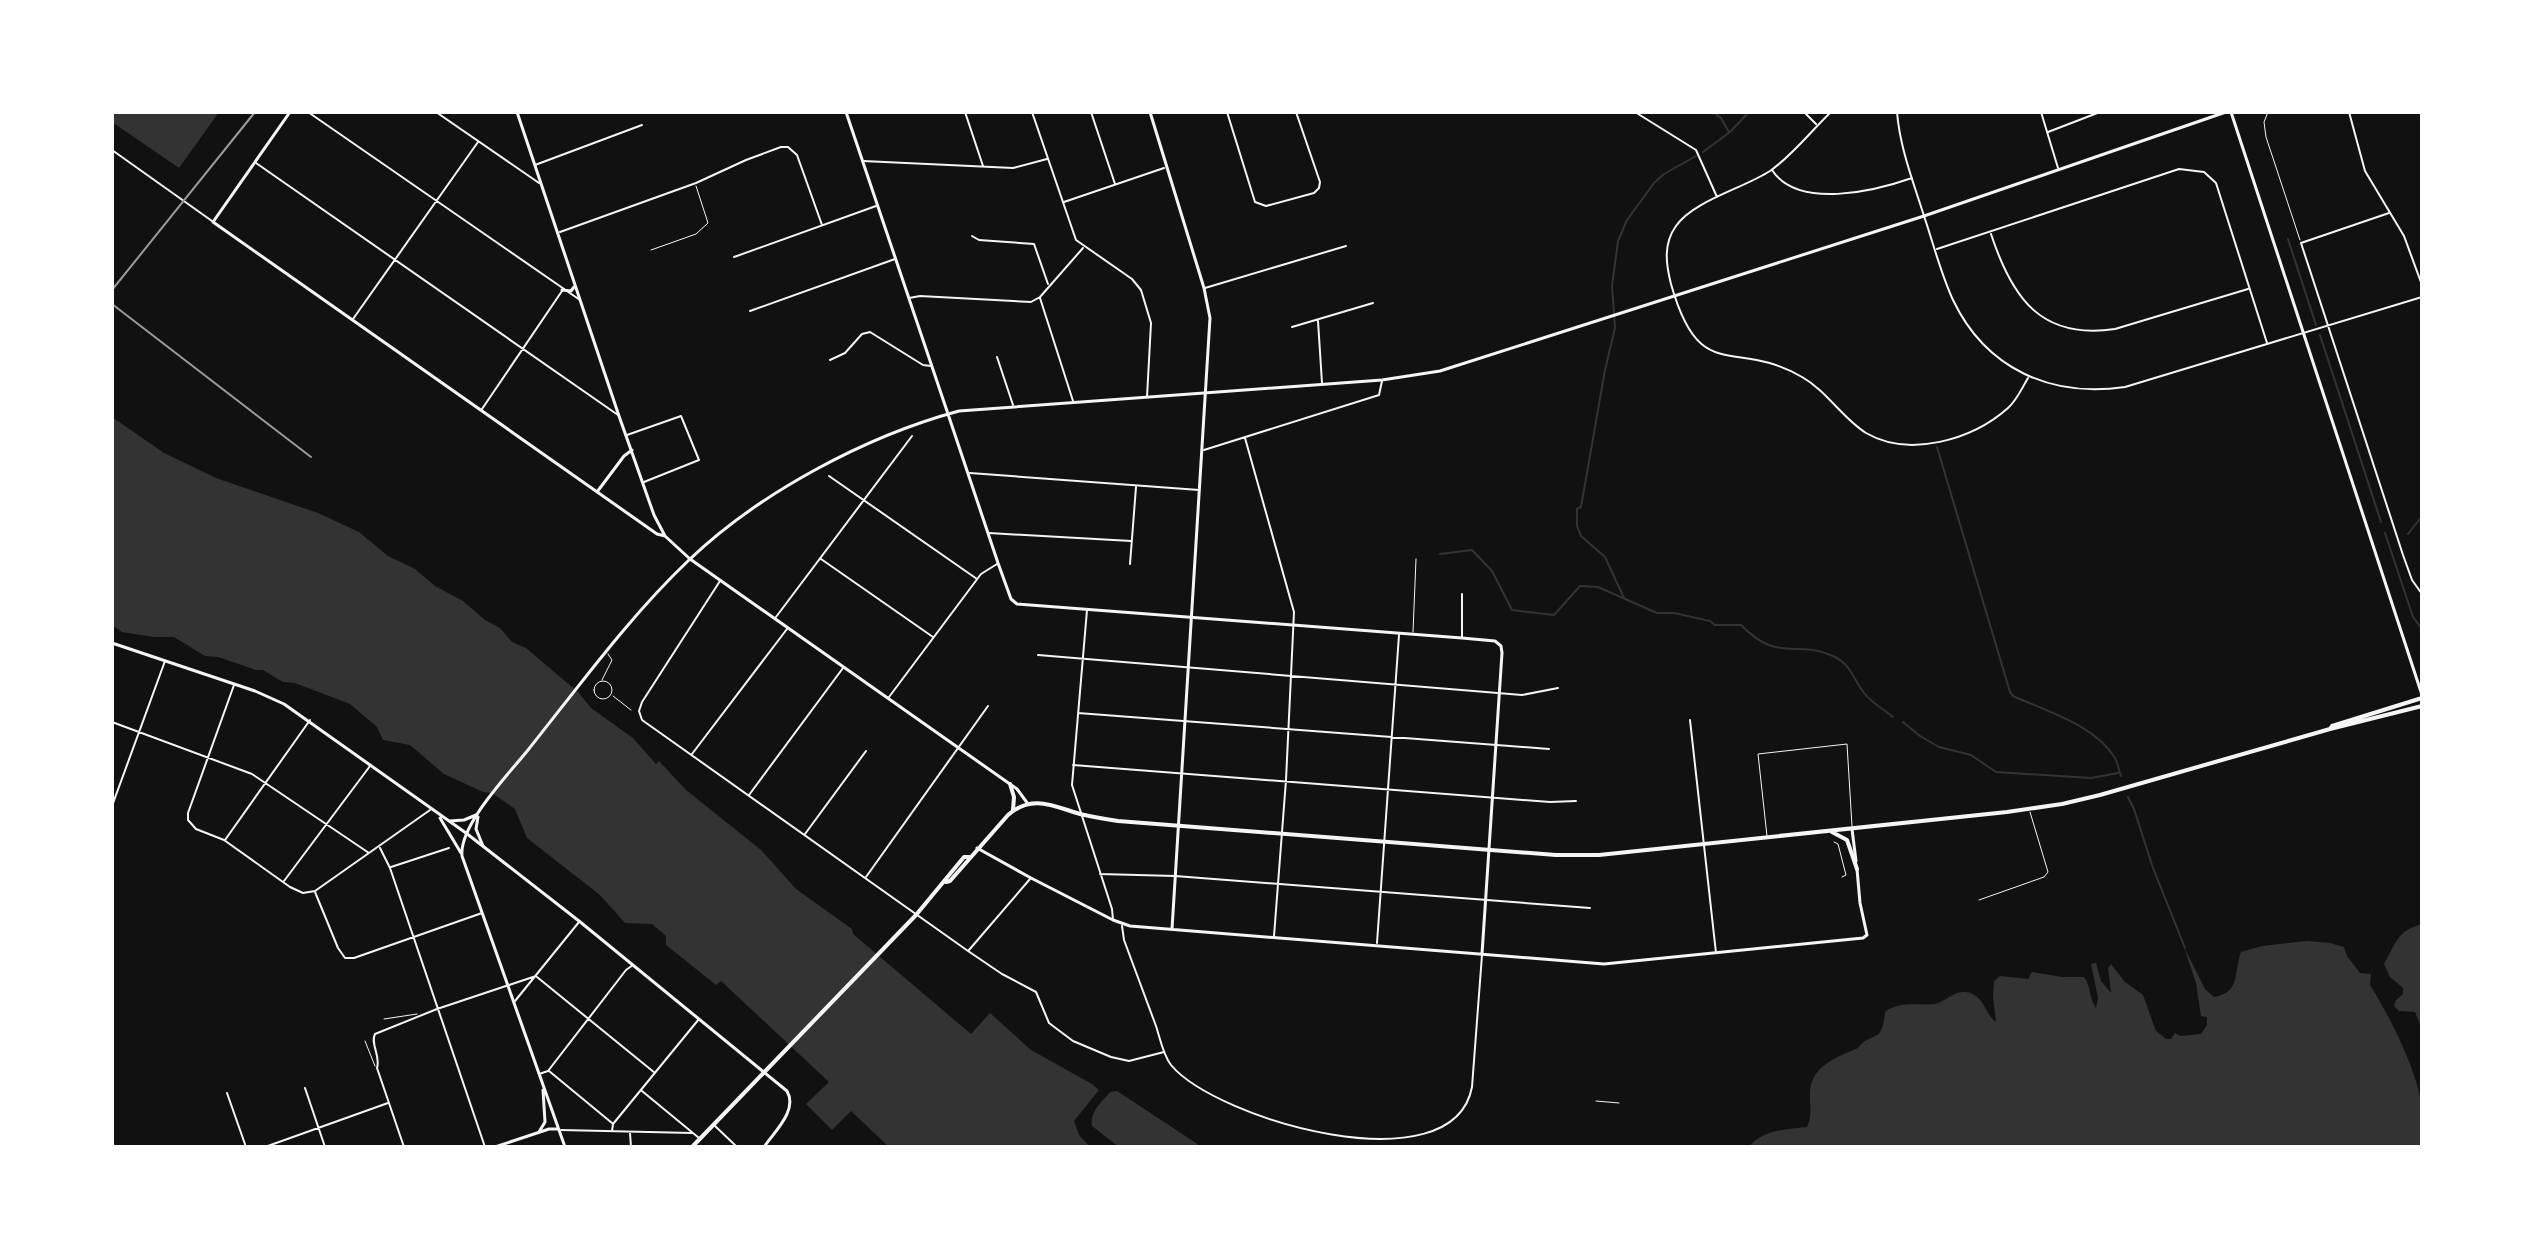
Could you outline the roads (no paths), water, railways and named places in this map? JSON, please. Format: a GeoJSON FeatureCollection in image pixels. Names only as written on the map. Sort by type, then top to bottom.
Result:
{"type":"FeatureCollection","features":[{"type":"Feature","properties":{"kind":"main road"},"geometry":{"type":"LineString","coordinates":[[2330,729],[2422,696]]}},
{"type":"Feature","properties":{"kind":"main road"},"geometry":{"type":"LineString","coordinates":[[692,1147],[762,1071],[950,881],[1013,810],[1028,804],[1052,804],[1080,814],[1118,821],[1578,856],[2029,810],[2100,795],[2422,706]]}},
{"type":"Feature","properties":{"kind":"main road"},"geometry":{"type":"LineString","coordinates":[[1010,784],[1014,797],[1013,810]]}},
{"type":"Feature","properties":{"kind":"main road"},"geometry":{"type":"LineString","coordinates":[[1830,831],[1847,840],[1857,869]]}},
{"type":"Feature","properties":{"kind":"street"},"geometry":{"type":"LineString","coordinates":[[213,222],[290,112]]}},
{"type":"Feature","properties":{"kind":"street"},"geometry":{"type":"LineString","coordinates":[[308,112],[581,301]]}},
{"type":"Feature","properties":{"kind":"street"},"geometry":{"type":"LineString","coordinates":[[436,112],[540,183]]}},
{"type":"Feature","properties":{"kind":"street"},"geometry":{"type":"LineString","coordinates":[[517,112],[619,416],[665,536],[690,559],[1010,784],[1022,793],[1028,804]]}},
{"type":"Feature","properties":{"kind":"street"},"geometry":{"type":"LineString","coordinates":[[846,112],[1012,602],[1495,641],[1502,649],[1471,1093],[1451,1121],[1425,1132],[1375,1138],[1298,1129],[1238,1109],[1214,1097],[1172,1066],[1164,1052],[1124,940],[1122,924]]}},
{"type":"Feature","properties":{"kind":"street"},"geometry":{"type":"LineString","coordinates":[[965,112],[983,167]]}},
{"type":"Feature","properties":{"kind":"street"},"geometry":{"type":"LineString","coordinates":[[1032,112],[1076,240],[1132,279],[1141,290],[1151,323],[1147,397]]}},
{"type":"Feature","properties":{"kind":"street"},"geometry":{"type":"LineString","coordinates":[[1091,112],[1115,185]]}},
{"type":"Feature","properties":{"kind":"street"},"geometry":{"type":"LineString","coordinates":[[1150,112],[1204,288],[1210,318],[1172,929]]}},
{"type":"Feature","properties":{"kind":"street"},"geometry":{"type":"LineString","coordinates":[[1227,112],[1255,202],[1266,206],[1318,190],[1320,182],[1296,112]]}},
{"type":"Feature","properties":{"kind":"street"},"geometry":{"type":"LineString","coordinates":[[1635,112],[1696,150],[1718,198]]}},
{"type":"Feature","properties":{"kind":"street"},"geometry":{"type":"LineString","coordinates":[[1804,112],[1817,125]]}},
{"type":"Feature","properties":{"kind":"street"},"geometry":{"type":"LineString","coordinates":[[1831,112],[1795,151],[1772,169],[1688,213],[1675,226],[1666,255],[1675,297],[1686,325],[1706,349],[1725,356],[1769,362],[1790,370],[1807,380],[1863,431],[1906,445],[1930,444],[1972,430],[2008,408],[2029,377]]}},
{"type":"Feature","properties":{"kind":"street"},"geometry":{"type":"LineString","coordinates":[[1897,112],[1912,178],[1955,303],[1974,333],[1992,352],[2029,377],[2058,387],[2106,390],[2125,387],[2422,297]]}},
{"type":"Feature","properties":{"kind":"street"},"geometry":{"type":"LineString","coordinates":[[2041,112],[2058,170]]}},
{"type":"Feature","properties":{"kind":"street"},"geometry":{"type":"LineString","coordinates":[[2046,132],[2100,112]]}},
{"type":"Feature","properties":{"kind":"street"},"geometry":{"type":"LineString","coordinates":[[462,856],[466,833],[489,799],[655,595],[690,559],[766,500],[820,467],[948,414],[1013,405],[1382,380],[1452,368],[1924,216],[2229,112],[2305,333],[2422,696]]}},
{"type":"Feature","properties":{"kind":"street"},"geometry":{"type":"LineString","coordinates":[[2349,112],[2365,171],[2404,236],[2422,285]]}},
{"type":"Feature","properties":{"kind":"street"},"geometry":{"type":"LineString","coordinates":[[534,165],[642,125]]}},
{"type":"Feature","properties":{"kind":"street"},"geometry":{"type":"LineString","coordinates":[[352,320],[478,142]]}},
{"type":"Feature","properties":{"kind":"street"},"geometry":{"type":"LineString","coordinates":[[557,233],[696,183],[746,160],[788,147],[797,155],[822,225]]}},
{"type":"Feature","properties":{"kind":"street"},"geometry":{"type":"LineString","coordinates":[[112,150],[657,534],[665,536]]}},
{"type":"Feature","properties":{"kind":"street"},"geometry":{"type":"LineString","coordinates":[[863,161],[1021,167],[1048,159]]}},
{"type":"Feature","properties":{"kind":"street"},"geometry":{"type":"LineString","coordinates":[[256,162],[619,416]]}},
{"type":"Feature","properties":{"kind":"street"},"geometry":{"type":"LineString","coordinates":[[1063,202],[1168,166]]}},
{"type":"Feature","properties":{"kind":"street"},"geometry":{"type":"LineString","coordinates":[[1935,250],[2188,168],[2204,172],[2216,183],[2268,344]]}},
{"type":"Feature","properties":{"kind":"street"},"geometry":{"type":"LineString","coordinates":[[1772,169],[1787,186],[1811,192],[1872,190],[1912,178]]}},
{"type":"Feature","properties":{"kind":"street"},"geometry":{"type":"LineString","coordinates":[[734,257],[878,205]]}},
{"type":"Feature","properties":{"kind":"street"},"geometry":{"type":"LineString","coordinates":[[2389,213],[2301,243],[2403,555],[2412,580],[2422,594]]}},
{"type":"Feature","properties":{"kind":"street"},"geometry":{"type":"LineString","coordinates":[[1991,232],[2007,278],[2021,299],[2039,314],[2072,328],[2092,331],[2115,329],[2249,289]]}},
{"type":"Feature","properties":{"kind":"street"},"geometry":{"type":"LineString","coordinates":[[972,236],[979,240],[1034,244],[1049,285]]}},
{"type":"Feature","properties":{"kind":"street"},"geometry":{"type":"LineString","coordinates":[[1204,288],[1346,246]]}},
{"type":"Feature","properties":{"kind":"street"},"geometry":{"type":"LineString","coordinates":[[909,298],[1031,302],[1040,297],[1084,247]]}},
{"type":"Feature","properties":{"kind":"street"},"geometry":{"type":"LineString","coordinates":[[750,311],[896,259]]}},
{"type":"Feature","properties":{"kind":"street"},"geometry":{"type":"LineString","coordinates":[[562,290],[571,291],[575,283]]}},
{"type":"Feature","properties":{"kind":"street"},"geometry":{"type":"LineString","coordinates":[[481,410],[562,290]]}},
{"type":"Feature","properties":{"kind":"street"},"geometry":{"type":"LineString","coordinates":[[1040,297],[1073,401]]}},
{"type":"Feature","properties":{"kind":"street"},"geometry":{"type":"LineString","coordinates":[[1292,327],[1373,303]]}},
{"type":"Feature","properties":{"kind":"street"},"geometry":{"type":"LineString","coordinates":[[1318,321],[1322,384]]}},
{"type":"Feature","properties":{"kind":"street"},"geometry":{"type":"LineString","coordinates":[[830,360],[845,353],[862,334],[870,332],[923,365],[932,366]]}},
{"type":"Feature","properties":{"kind":"street"},"geometry":{"type":"LineString","coordinates":[[997,357],[1013,405]]}},
{"type":"Feature","properties":{"kind":"street"},"geometry":{"type":"LineString","coordinates":[[1203,451],[1379,395],[1382,380]]}},
{"type":"Feature","properties":{"kind":"street"},"geometry":{"type":"LineString","coordinates":[[627,435],[682,417],[699,460],[643,482]]}},
{"type":"Feature","properties":{"kind":"street"},"geometry":{"type":"LineString","coordinates":[[776,618],[912,436]]}},
{"type":"Feature","properties":{"kind":"street"},"geometry":{"type":"LineString","coordinates":[[1245,438],[1294,612],[1274,936]]}},
{"type":"Feature","properties":{"kind":"street"},"geometry":{"type":"LineString","coordinates":[[597,492],[632,450]]}},
{"type":"Feature","properties":{"kind":"street"},"geometry":{"type":"LineString","coordinates":[[968,473],[1201,490]]}},
{"type":"Feature","properties":{"kind":"street"},"geometry":{"type":"LineString","coordinates":[[829,476],[977,579]]}},
{"type":"Feature","properties":{"kind":"street"},"geometry":{"type":"LineString","coordinates":[[1130,564],[1136,486]]}},
{"type":"Feature","properties":{"kind":"street"},"geometry":{"type":"LineString","coordinates":[[988,533],[1131,541]]}},
{"type":"Feature","properties":{"kind":"street"},"geometry":{"type":"LineString","coordinates":[[820,559],[933,637]]}},
{"type":"Feature","properties":{"kind":"street"},"geometry":{"type":"LineString","coordinates":[[888,698],[984,570],[998,563]]}},
{"type":"Feature","properties":{"kind":"street"},"geometry":{"type":"LineString","coordinates":[[721,579],[642,702],[639,711],[642,720],[968,951],[1036,992],[1049,1023],[1073,1041],[1129,1061],[1164,1052]]}},
{"type":"Feature","properties":{"kind":"street"},"geometry":{"type":"LineString","coordinates":[[1462,594],[1462,638]]}},
{"type":"Feature","properties":{"kind":"street"},"geometry":{"type":"LineString","coordinates":[[1087,608],[1072,785],[1113,920]]}},
{"type":"Feature","properties":{"kind":"street"},"geometry":{"type":"LineString","coordinates":[[692,755],[788,627]]}},
{"type":"Feature","properties":{"kind":"street"},"geometry":{"type":"LineString","coordinates":[[1377,945],[1399,633]]}},
{"type":"Feature","properties":{"kind":"street"},"geometry":{"type":"LineString","coordinates":[[112,643],[284,704],[483,846],[787,1091],[791,1107],[764,1147]]}},
{"type":"Feature","properties":{"kind":"street"},"geometry":{"type":"LineString","coordinates":[[1038,655],[1500,694],[1522,695],[1558,688]]}},
{"type":"Feature","properties":{"kind":"street"},"geometry":{"type":"LineString","coordinates":[[112,806],[165,661]]}},
{"type":"Feature","properties":{"kind":"street"},"geometry":{"type":"LineString","coordinates":[[748,796],[844,667]]}},
{"type":"Feature","properties":{"kind":"street"},"geometry":{"type":"LineString","coordinates":[[234,684],[188,813],[189,821],[196,829],[224,840],[303,893],[315,891],[431,809]]}},
{"type":"Feature","properties":{"kind":"street"},"geometry":{"type":"LineString","coordinates":[[865,879],[988,706]]}},
{"type":"Feature","properties":{"kind":"street"},"geometry":{"type":"LineString","coordinates":[[1078,713],[1549,749]]}},
{"type":"Feature","properties":{"kind":"street"},"geometry":{"type":"LineString","coordinates":[[224,840],[310,720]]}},
{"type":"Feature","properties":{"kind":"street"},"geometry":{"type":"LineString","coordinates":[[1690,720],[1716,954]]}},
{"type":"Feature","properties":{"kind":"street"},"geometry":{"type":"LineString","coordinates":[[112,722],[239,768],[267,783],[369,853]]}},
{"type":"Feature","properties":{"kind":"street"},"geometry":{"type":"LineString","coordinates":[[804,835],[866,751]]}},
{"type":"Feature","properties":{"kind":"street"},"geometry":{"type":"LineString","coordinates":[[1073,765],[1550,802],[1576,801]]}},
{"type":"Feature","properties":{"kind":"street"},"geometry":{"type":"LineString","coordinates":[[283,882],[370,766]]}},
{"type":"Feature","properties":{"kind":"street"},"geometry":{"type":"LineString","coordinates":[[448,821],[464,820],[479,813]]}},
{"type":"Feature","properties":{"kind":"street"},"geometry":{"type":"LineString","coordinates":[[479,813],[476,829],[483,846]]}},
{"type":"Feature","properties":{"kind":"street"},"geometry":{"type":"LineString","coordinates":[[438,815],[462,856],[565,1147]]}},
{"type":"Feature","properties":{"kind":"street"},"geometry":{"type":"LineString","coordinates":[[977,848],[1122,924],[1604,964],[1863,938],[1867,930],[1860,903],[1852,829]]}},
{"type":"Feature","properties":{"kind":"street"},"geometry":{"type":"LineString","coordinates":[[380,847],[390,868],[485,1147]]}},
{"type":"Feature","properties":{"kind":"street"},"geometry":{"type":"LineString","coordinates":[[390,868],[449,848]]}},
{"type":"Feature","properties":{"kind":"street"},"geometry":{"type":"LineString","coordinates":[[1100,874],[1175,876],[1590,908]]}},
{"type":"Feature","properties":{"kind":"street"},"geometry":{"type":"LineString","coordinates":[[968,951],[1031,878]]}},
{"type":"Feature","properties":{"kind":"street"},"geometry":{"type":"LineString","coordinates":[[315,891],[345,958],[354,958],[482,913]]}},
{"type":"Feature","properties":{"kind":"street"},"geometry":{"type":"LineString","coordinates":[[514,1002],[579,921]]}},
{"type":"Feature","properties":{"kind":"street"},"geometry":{"type":"LineString","coordinates":[[538,1074],[548,1071],[633,965]]}},
{"type":"Feature","properties":{"kind":"street"},"geometry":{"type":"LineString","coordinates":[[404,1147],[377,1068],[375,1034],[437,1009],[536,976]]}},
{"type":"Feature","properties":{"kind":"street"},"geometry":{"type":"LineString","coordinates":[[536,976],[655,1073]]}},
{"type":"Feature","properties":{"kind":"street"},"geometry":{"type":"LineString","coordinates":[[612,1131],[613,1124],[699,1019]]}},
{"type":"Feature","properties":{"kind":"street"},"geometry":{"type":"LineString","coordinates":[[548,1071],[613,1124]]}},
{"type":"Feature","properties":{"kind":"street"},"geometry":{"type":"LineString","coordinates":[[539,1132],[545,1122],[543,1087]]}},
{"type":"Feature","properties":{"kind":"street"},"geometry":{"type":"LineString","coordinates":[[305,1088],[325,1147]]}},
{"type":"Feature","properties":{"kind":"street"},"geometry":{"type":"LineString","coordinates":[[641,1090],[699,1138]]}},
{"type":"Feature","properties":{"kind":"street"},"geometry":{"type":"LineString","coordinates":[[227,1093],[246,1147]]}},
{"type":"Feature","properties":{"kind":"street"},"geometry":{"type":"LineString","coordinates":[[265,1147],[389,1103]]}},
{"type":"Feature","properties":{"kind":"street"},"geometry":{"type":"LineString","coordinates":[[713,1125],[737,1147]]}},
{"type":"Feature","properties":{"kind":"street"},"geometry":{"type":"LineString","coordinates":[[495,1147],[558,1129],[692,1133]]}},
{"type":"Feature","properties":{"kind":"street"},"geometry":{"type":"LineString","coordinates":[[629,1131],[631,1147]]}},
{"type":"Feature","properties":{"kind":"street"},"geometry":{"type":"LineString","coordinates":[[112,1141],[114,1147]]}},
{"type":"Feature","properties":{"kind":"lane"},"geometry":{"type":"LineString","coordinates":[[2268,112],[2264,122],[2266,137],[2301,243]]}},
{"type":"Feature","properties":{"kind":"lane"},"geometry":{"type":"LineString","coordinates":[[651,250],[696,234],[708,223],[696,183]]}},
{"type":"Feature","properties":{"kind":"lane"},"geometry":{"type":"LineString","coordinates":[[1413,634],[1416,559]]}},
{"type":"Feature","properties":{"kind":"lane"},"geometry":{"type":"LineString","coordinates":[[606,652],[612,660],[601,681],[594,686],[595,695],[603,699],[611,695]]}},
{"type":"Feature","properties":{"kind":"lane"},"geometry":{"type":"LineString","coordinates":[[601,681],[611,686],[611,695]]}},
{"type":"Feature","properties":{"kind":"lane"},"geometry":{"type":"LineString","coordinates":[[611,695],[631,710]]}},
{"type":"Feature","properties":{"kind":"lane"},"geometry":{"type":"LineString","coordinates":[[1767,837],[1758,754],[1847,744],[1852,829]]}},
{"type":"Feature","properties":{"kind":"lane"},"geometry":{"type":"LineString","coordinates":[[1979,900],[2044,877],[2048,872],[2029,810]]}},
{"type":"Feature","properties":{"kind":"lane"},"geometry":{"type":"LineString","coordinates":[[1834,842],[1838,844],[1846,870],[1846,875],[1842,877]]}},
{"type":"Feature","properties":{"kind":"lane"},"geometry":{"type":"LineString","coordinates":[[384,1019],[416,1013],[419,1016]]}},
{"type":"Feature","properties":{"kind":"lane"},"geometry":{"type":"LineString","coordinates":[[365,1041],[377,1068]]}},
{"type":"Feature","properties":{"kind":"lane"},"geometry":{"type":"LineString","coordinates":[[1596,1101],[1619,1103]]}},
{"type":"Feature","properties":{"kind":"waterway"},"geometry":{"type":"LineString","coordinates":[[1713,112],[1721,118],[1729,132]]}},
{"type":"Feature","properties":{"kind":"waterway"},"geometry":{"type":"LineString","coordinates":[[1703,152],[1730,132],[1749,112]]}},
{"type":"Feature","properties":{"kind":"waterway"},"geometry":{"type":"LineString","coordinates":[[1624,598],[1605,557],[1581,536],[1577,526],[1577,509],[1581,507],[1615,328],[1612,286],[1618,241],[1627,220],[1654,183],[1696,156]]}},
{"type":"Feature","properties":{"kind":"waterway"},"geometry":{"type":"LineString","coordinates":[[2288,239],[2316,325]]}},
{"type":"Feature","properties":{"kind":"waterway"},"geometry":{"type":"LineString","coordinates":[[2320,335],[2381,522]]}},
{"type":"Feature","properties":{"kind":"waterway"},"geometry":{"type":"LineString","coordinates":[[1937,447],[2010,692],[2095,736],[2115,758],[2121,776]]}},
{"type":"Feature","properties":{"kind":"waterway"},"geometry":{"type":"LineString","coordinates":[[2408,534],[2422,516]]}},
{"type":"Feature","properties":{"kind":"waterway"},"geometry":{"type":"LineString","coordinates":[[2385,533],[2413,617],[2422,629]]}},
{"type":"Feature","properties":{"kind":"waterway"},"geometry":{"type":"LineString","coordinates":[[1440,554],[1472,550],[1492,571],[1512,610],[1554,615],[1580,586],[1598,587],[1657,613],[1674,613],[1710,621],[1715,625],[1741,625],[1766,644],[1820,651],[1839,659],[1867,697],[1893,717]]}},
{"type":"Feature","properties":{"kind":"waterway"},"geometry":{"type":"LineString","coordinates":[[1903,722],[1939,747],[1971,755],[1996,772],[2091,778],[2118,773]]}},
{"type":"Feature","properties":{"kind":"waterway"},"geometry":{"type":"LineString","coordinates":[[2128,797],[2185,948]]}},
{"type":"Feature","properties":{"kind":"railway"},"geometry":{"type":"LineString","coordinates":[[112,290],[255,112]]}},
{"type":"Feature","properties":{"kind":"railway"},"geometry":{"type":"LineString","coordinates":[[112,304],[311,457]]}}]}
